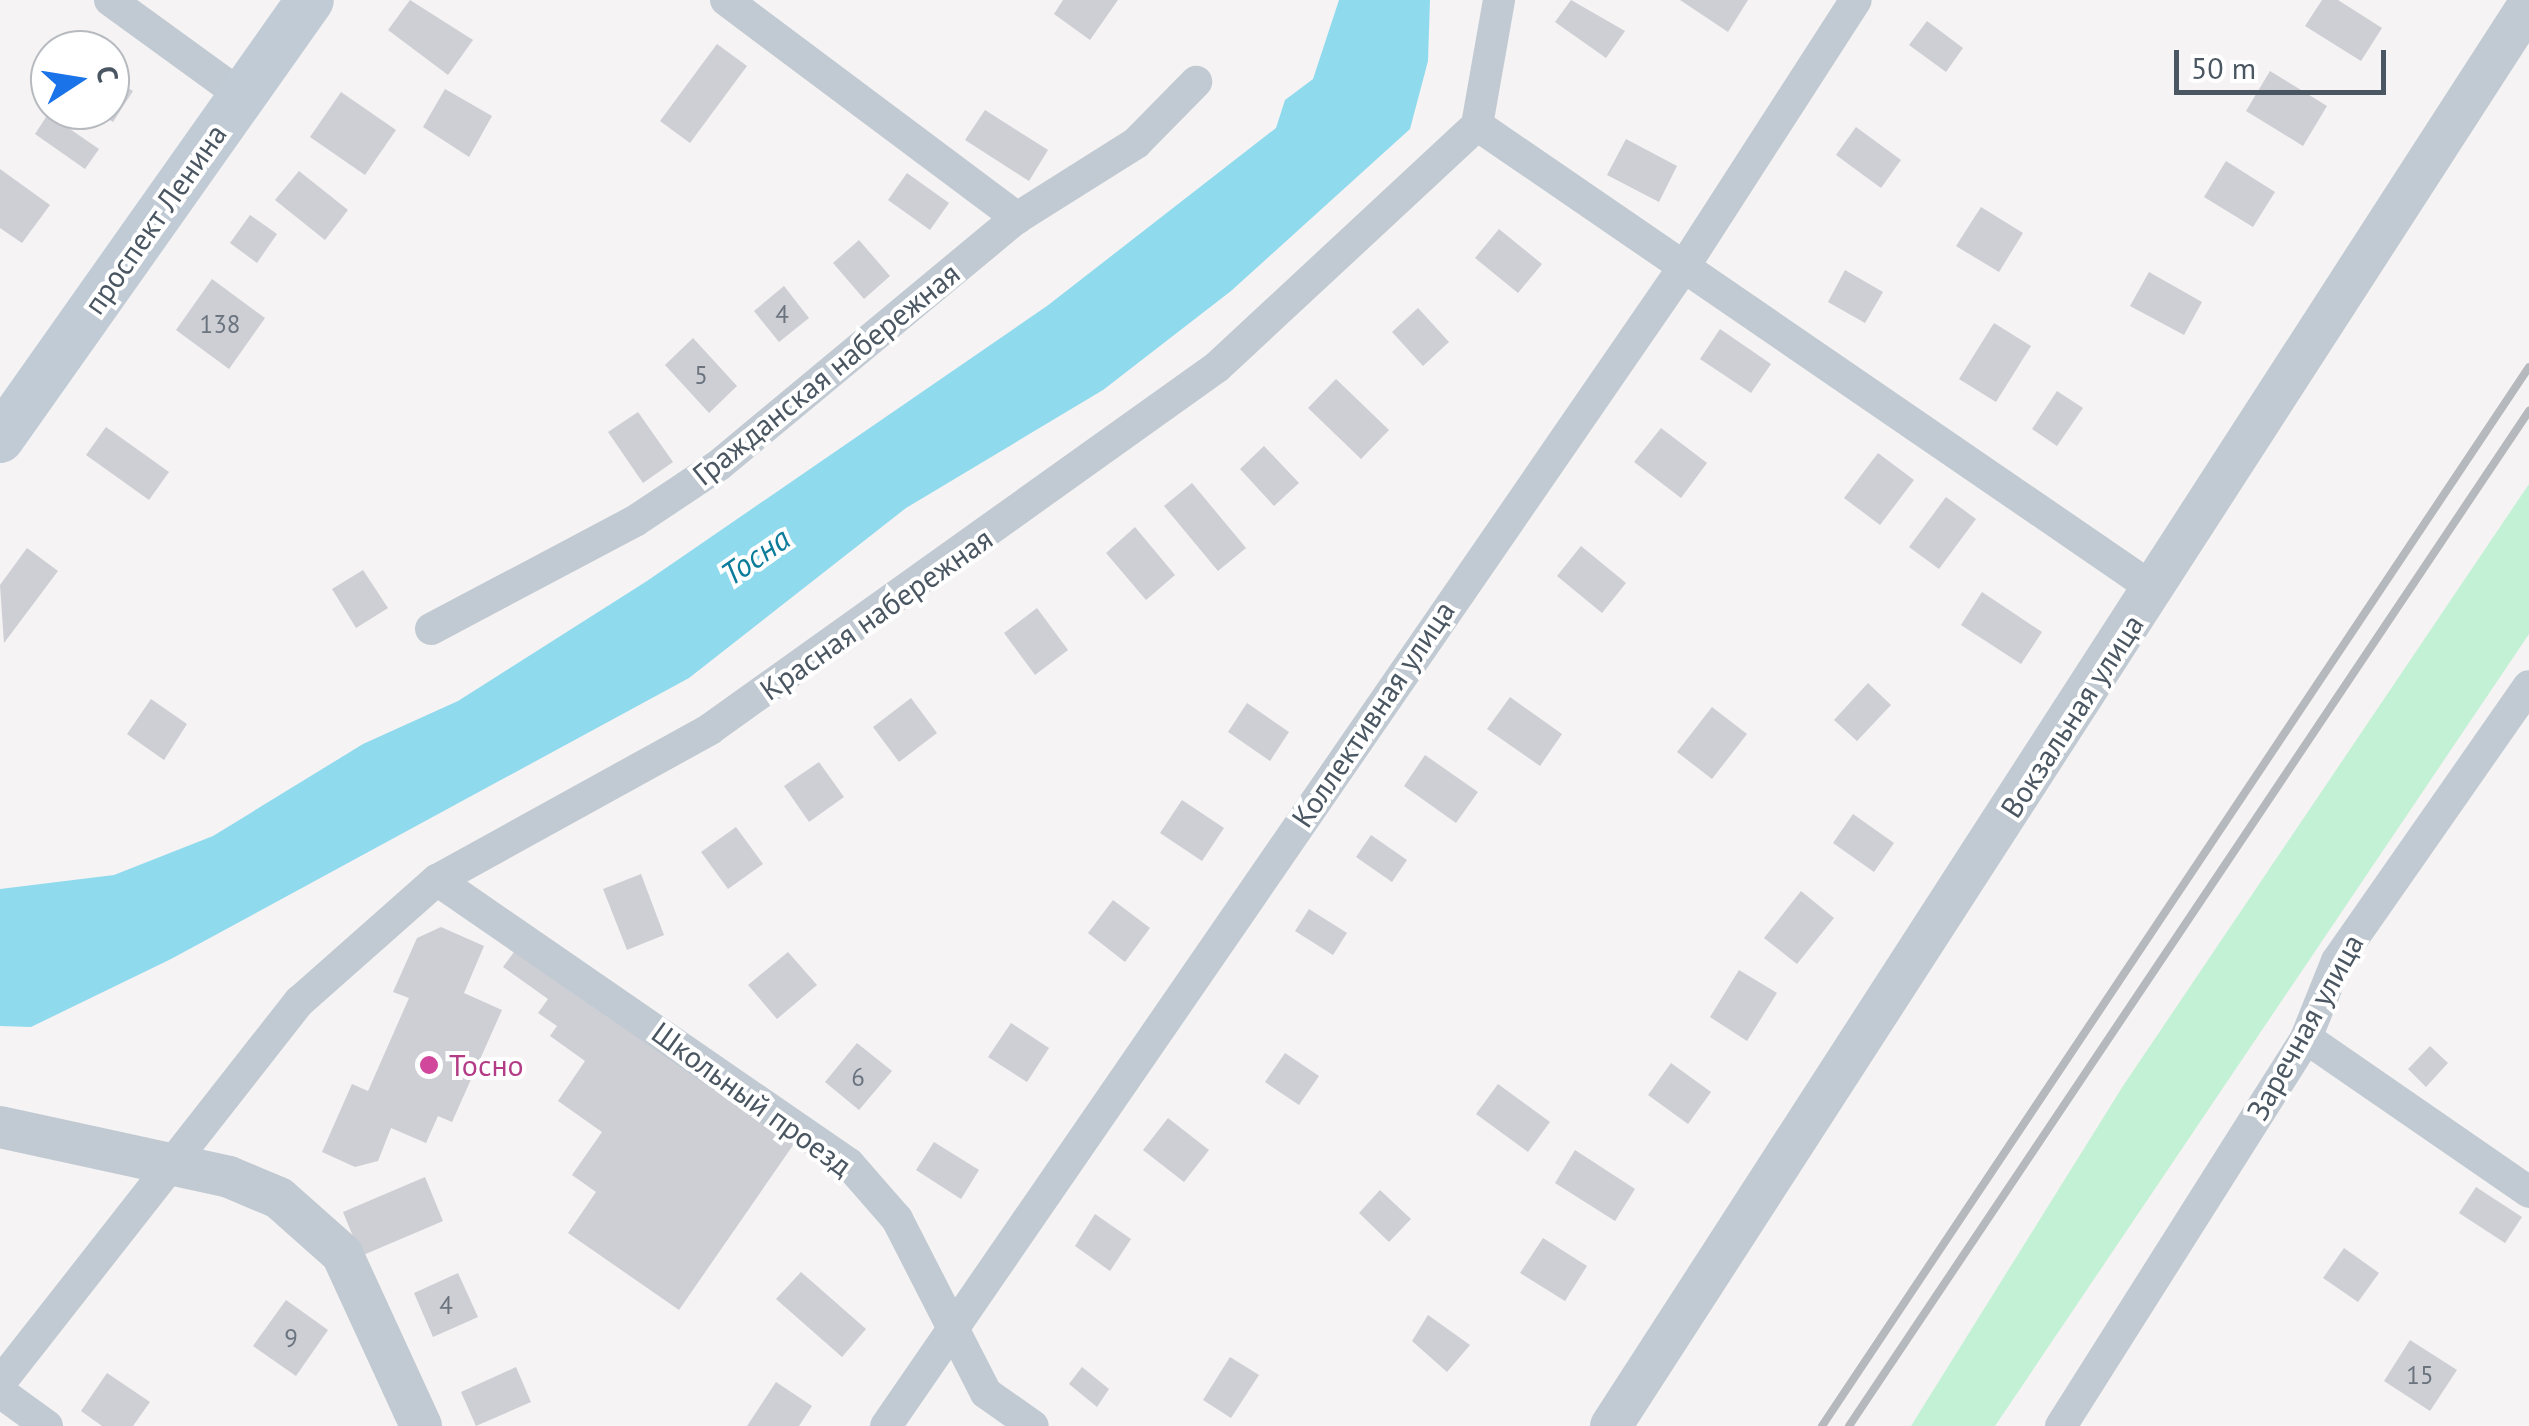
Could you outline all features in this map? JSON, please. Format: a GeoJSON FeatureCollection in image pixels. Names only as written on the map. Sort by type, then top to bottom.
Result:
{"type":"FeatureCollection","features":[{"type":"Feature","properties":{"kind":"main road","name":"проспект Ленина"},"geometry":{"type":"LineString","coordinates":[[1,435],[230,88],[274,0]]}},
{"type":"Feature","properties":{"kind":"main road","name":"проспект Ленина"},"geometry":{"type":"LineString","coordinates":[[0,385],[230,88],[310,0]]}},
{"type":"Feature","properties":{"kind":"street"},"geometry":{"type":"LineString","coordinates":[[110,0],[230,88]]}},
{"type":"Feature","properties":{"kind":"street"},"geometry":{"type":"LineString","coordinates":[[726,0],[1016,218]]}},
{"type":"Feature","properties":{"kind":"street"},"geometry":{"type":"LineString","coordinates":[[1499,0],[1477,124],[2154,589]]}},
{"type":"Feature","properties":{"kind":"street","name":"Коллективная улица"},"geometry":{"type":"LineString","coordinates":[[886,1426],[1685,265],[1856,0]]}},
{"type":"Feature","properties":{"kind":"street","name":"Вокзальная улица"},"geometry":{"type":"LineString","coordinates":[[1611,1426],[2529,4]]}},
{"type":"Feature","properties":{"kind":"street","name":"Гражданская набережная"},"geometry":{"type":"LineString","coordinates":[[431,629],[635,522],[720,465],[1016,218],[1136,143],[1196,82]]}},
{"type":"Feature","properties":{"kind":"street","name":"Красная набережная"},"geometry":{"type":"LineString","coordinates":[[0,1383],[300,1001],[437,880],[710,729],[960,556],[1217,367],[1477,124]]}},
{"type":"Feature","properties":{"kind":"street","name":"Заречная улица"},"geometry":{"type":"LineString","coordinates":[[2061,1426],[2306,1038],[2337,961],[2529,686]]}},
{"type":"Feature","properties":{"kind":"street","name":"Школьный проезд"},"geometry":{"type":"LineString","coordinates":[[437,880],[849,1164],[897,1219],[986,1393],[1033,1426]]}},
{"type":"Feature","properties":{"kind":"street"},"geometry":{"type":"LineString","coordinates":[[2306,1038],[2529,1192]]}},
{"type":"Feature","properties":{"kind":"street"},"geometry":{"type":"LineString","coordinates":[[0,1128],[172,1163],[279,1198],[314,1223],[371,1303],[421,1426]]}},
{"type":"Feature","properties":{"kind":"street"},"geometry":{"type":"LineString","coordinates":[[0,1392],[47,1426]]}},
{"type":"Feature","properties":{"kind":"green space"},"geometry":{"type":"Polygon","coordinates":[[[2529,484],[2529,634],[1995,1426],[1911,1426],[2123,1086],[2529,484]]]}},
{"type":"Feature","properties":{"kind":"water","name":"Тосна"},"geometry":{"type":"Polygon","coordinates":[[[1339,0],[1430,0],[1428,61],[1410,129],[1231,291],[1103,390],[906,508],[689,678],[171,959],[31,1027],[0,1026],[0,889],[114,875],[213,836],[363,744],[458,701],[647,581],[1047,306],[1276,128],[1285,100],[1313,79],[1339,0]]]}},
{"type":"Feature","properties":{"kind":"building"},"geometry":{"type":"Polygon","coordinates":[[[410,0],[473,40],[448,75],[388,30],[410,0]]]}},
{"type":"Feature","properties":{"kind":"building"},"geometry":{"type":"Polygon","coordinates":[[[1063,0],[1118,0],[1090,40],[1054,14],[1063,0]]]}},
{"type":"Feature","properties":{"kind":"building"},"geometry":{"type":"Polygon","coordinates":[[[1571,0],[1625,31],[1606,58],[1555,22],[1571,0]]]}},
{"type":"Feature","properties":{"kind":"building"},"geometry":{"type":"Polygon","coordinates":[[[1680,0],[1748,0],[1728,32],[1680,0]]]}},
{"type":"Feature","properties":{"kind":"building"},"geometry":{"type":"Polygon","coordinates":[[[2322,0],[2338,0],[2382,28],[2361,61],[2305,26],[2322,0]]]}},
{"type":"Feature","properties":{"kind":"building"},"geometry":{"type":"Polygon","coordinates":[[[1927,21],[1963,48],[1946,72],[1909,45],[1927,21]]]}},
{"type":"Feature","properties":{"kind":"building"},"geometry":{"type":"Polygon","coordinates":[[[717,44],[747,66],[690,143],[660,121],[717,44]]]}},
{"type":"Feature","properties":{"kind":"building"},"geometry":{"type":"Polygon","coordinates":[[[2270,71],[2327,106],[2303,146],[2246,111],[2270,71]]]}},
{"type":"Feature","properties":{"kind":"building"},"geometry":{"type":"Polygon","coordinates":[[[445,89],[492,116],[469,157],[423,127],[445,89]]]}},
{"type":"Feature","properties":{"kind":"building"},"geometry":{"type":"Polygon","coordinates":[[[341,92],[396,130],[365,175],[310,137],[341,92]]]}},
{"type":"Feature","properties":{"kind":"building"},"geometry":{"type":"Polygon","coordinates":[[[985,110],[1048,150],[1029,181],[965,140],[985,110]]]}},
{"type":"Feature","properties":{"kind":"building"},"geometry":{"type":"Polygon","coordinates":[[[1856,127],[1901,160],[1881,188],[1836,155],[1856,127]]]}},
{"type":"Feature","properties":{"kind":"building"},"geometry":{"type":"Polygon","coordinates":[[[38,130],[71,130],[99,149],[85,169],[35,134],[38,130]]]}},
{"type":"Feature","properties":{"kind":"building"},"geometry":{"type":"Polygon","coordinates":[[[1626,139],[1677,166],[1659,202],[1607,175],[1626,139]]]}},
{"type":"Feature","properties":{"kind":"building"},"geometry":{"type":"Polygon","coordinates":[[[2226,161],[2275,192],[2253,227],[2204,197],[2226,161]]]}},
{"type":"Feature","properties":{"kind":"building"},"geometry":{"type":"Polygon","coordinates":[[[0,169],[50,205],[22,243],[0,228],[0,169]]]}},
{"type":"Feature","properties":{"kind":"building"},"geometry":{"type":"Polygon","coordinates":[[[299,171],[348,210],[325,240],[275,200],[299,171]]]}},
{"type":"Feature","properties":{"kind":"building"},"geometry":{"type":"Polygon","coordinates":[[[907,173],[949,203],[930,230],[888,200],[907,173]]]}},
{"type":"Feature","properties":{"kind":"building"},"geometry":{"type":"Polygon","coordinates":[[[1981,207],[2023,233],[1999,272],[1956,246],[1981,207]]]}},
{"type":"Feature","properties":{"kind":"building"},"geometry":{"type":"Polygon","coordinates":[[[250,215],[277,234],[257,263],[230,243],[250,215]]]}},
{"type":"Feature","properties":{"kind":"building"},"geometry":{"type":"Polygon","coordinates":[[[1499,229],[1542,264],[1518,293],[1475,258],[1499,229]]]}},
{"type":"Feature","properties":{"kind":"building"},"geometry":{"type":"Polygon","coordinates":[[[859,240],[890,276],[864,299],[833,263],[859,240]]]}},
{"type":"Feature","properties":{"kind":"building"},"geometry":{"type":"Polygon","coordinates":[[[1845,270],[1883,292],[1865,323],[1828,302],[1845,270]]]}},
{"type":"Feature","properties":{"kind":"building"},"geometry":{"type":"Polygon","coordinates":[[[2149,272],[2202,302],[2184,335],[2130,306],[2149,272]]]}},
{"type":"Feature","properties":{"kind":"building"},"geometry":{"type":"Polygon","coordinates":[[[212,279],[265,318],[229,369],[176,330],[212,279]]]}},
{"type":"Feature","properties":{"kind":"building"},"geometry":{"type":"Polygon","coordinates":[[[784,286],[809,318],[779,342],[754,311],[784,286]]]}},
{"type":"Feature","properties":{"kind":"building"},"geometry":{"type":"Polygon","coordinates":[[[1418,308],[1449,342],[1423,366],[1392,332],[1418,308]]]}},
{"type":"Feature","properties":{"kind":"building"},"geometry":{"type":"Polygon","coordinates":[[[1994,323],[2031,346],[1996,402],[1959,379],[1994,323]]]}},
{"type":"Feature","properties":{"kind":"building"},"geometry":{"type":"Polygon","coordinates":[[[1720,329],[1771,364],[1751,393],[1700,359],[1720,329]]]}},
{"type":"Feature","properties":{"kind":"building"},"geometry":{"type":"Polygon","coordinates":[[[693,338],[737,386],[709,413],[665,365],[693,338]]]}},
{"type":"Feature","properties":{"kind":"building"},"geometry":{"type":"Polygon","coordinates":[[[1336,379],[1389,430],[1361,459],[1308,408],[1336,379]]]}},
{"type":"Feature","properties":{"kind":"building"},"geometry":{"type":"Polygon","coordinates":[[[2057,391],[2083,408],[2057,446],[2032,429],[2057,391]]]}},
{"type":"Feature","properties":{"kind":"building"},"geometry":{"type":"Polygon","coordinates":[[[638,412],[673,462],[643,483],[608,432],[638,412]]]}},
{"type":"Feature","properties":{"kind":"building"},"geometry":{"type":"Polygon","coordinates":[[[106,427],[169,472],[149,500],[86,455],[106,427]]]}},
{"type":"Feature","properties":{"kind":"building"},"geometry":{"type":"Polygon","coordinates":[[[1661,428],[1707,463],[1681,498],[1634,462],[1661,428]]]}},
{"type":"Feature","properties":{"kind":"building"},"geometry":{"type":"Polygon","coordinates":[[[1264,446],[1299,483],[1274,506],[1240,469],[1264,446]]]}},
{"type":"Feature","properties":{"kind":"building"},"geometry":{"type":"Polygon","coordinates":[[[1878,453],[1914,480],[1880,525],[1844,498],[1878,453]]]}},
{"type":"Feature","properties":{"kind":"building"},"geometry":{"type":"Polygon","coordinates":[[[1192,483],[1246,548],[1218,571],[1164,506],[1192,483]]]}},
{"type":"Feature","properties":{"kind":"building"},"geometry":{"type":"Polygon","coordinates":[[[1946,497],[1976,519],[1939,569],[1909,547],[1946,497]]]}},
{"type":"Feature","properties":{"kind":"building"},"geometry":{"type":"Polygon","coordinates":[[[1135,527],[1175,575],[1146,600],[1106,553],[1135,527]]]}},
{"type":"Feature","properties":{"kind":"building"},"geometry":{"type":"Polygon","coordinates":[[[1581,546],[1626,583],[1602,613],[1557,576],[1581,546]]]}},
{"type":"Feature","properties":{"kind":"building"},"geometry":{"type":"Polygon","coordinates":[[[27,548],[58,571],[4,643],[0,585],[27,548]]]}},
{"type":"Feature","properties":{"kind":"building"},"geometry":{"type":"Polygon","coordinates":[[[363,570],[388,608],[356,628],[332,589],[363,570]]]}},
{"type":"Feature","properties":{"kind":"building"},"geometry":{"type":"Polygon","coordinates":[[[1982,592],[2042,632],[2021,664],[1961,625],[1982,592]]]}},
{"type":"Feature","properties":{"kind":"building"},"geometry":{"type":"Polygon","coordinates":[[[1037,608],[1068,650],[1035,675],[1004,633],[1037,608]]]}},
{"type":"Feature","properties":{"kind":"building"},"geometry":{"type":"Polygon","coordinates":[[[1868,683],[1891,705],[1857,741],[1834,720],[1868,683]]]}},
{"type":"Feature","properties":{"kind":"building"},"geometry":{"type":"Polygon","coordinates":[[[1510,697],[1562,734],[1540,766],[1487,729],[1510,697]]]}},
{"type":"Feature","properties":{"kind":"building"},"geometry":{"type":"Polygon","coordinates":[[[911,698],[937,733],[899,762],[873,727],[911,698]]]}},
{"type":"Feature","properties":{"kind":"building"},"geometry":{"type":"Polygon","coordinates":[[[151,699],[187,724],[164,760],[127,734],[151,699]]]}},
{"type":"Feature","properties":{"kind":"building"},"geometry":{"type":"Polygon","coordinates":[[[1247,703],[1289,732],[1270,761],[1228,732],[1247,703]]]}},
{"type":"Feature","properties":{"kind":"building"},"geometry":{"type":"Polygon","coordinates":[[[1712,707],[1747,734],[1712,779],[1677,752],[1712,707]]]}},
{"type":"Feature","properties":{"kind":"building"},"geometry":{"type":"Polygon","coordinates":[[[1425,755],[1478,792],[1456,823],[1404,786],[1425,755]]]}},
{"type":"Feature","properties":{"kind":"building"},"geometry":{"type":"Polygon","coordinates":[[[819,762],[844,797],[809,822],[784,786],[819,762]]]}},
{"type":"Feature","properties":{"kind":"building"},"geometry":{"type":"Polygon","coordinates":[[[1182,800],[1224,828],[1202,861],[1160,833],[1182,800]]]}},
{"type":"Feature","properties":{"kind":"building"},"geometry":{"type":"Polygon","coordinates":[[[1853,814],[1894,843],[1874,872],[1833,843],[1853,814]]]}},
{"type":"Feature","properties":{"kind":"building"},"geometry":{"type":"Polygon","coordinates":[[[736,827],[763,864],[728,889],[701,852],[736,827]]]}},
{"type":"Feature","properties":{"kind":"building"},"geometry":{"type":"Polygon","coordinates":[[[1371,835],[1407,860],[1392,882],[1356,857],[1371,835]]]}},
{"type":"Feature","properties":{"kind":"building"},"geometry":{"type":"Polygon","coordinates":[[[641,874],[664,935],[627,950],[603,889],[641,874]]]}},
{"type":"Feature","properties":{"kind":"building"},"geometry":{"type":"Polygon","coordinates":[[[1801,891],[1834,918],[1797,964],[1764,938],[1801,891]]]}},
{"type":"Feature","properties":{"kind":"building"},"geometry":{"type":"Polygon","coordinates":[[[1113,900],[1150,928],[1125,962],[1088,933],[1113,900]]]}},
{"type":"Feature","properties":{"kind":"building"},"geometry":{"type":"Polygon","coordinates":[[[1309,909],[1347,933],[1333,955],[1295,931],[1309,909]]]}},
{"type":"Feature","properties":{"kind":"building","name":"Тосно"},"geometry":{"type":"Polygon","coordinates":[[[441,927],[484,946],[464,993],[502,1010],[452,1122],[438,1116],[426,1143],[391,1128],[378,1161],[355,1167],[322,1152],[352,1084],[368,1091],[409,998],[393,992],[417,938],[441,927]]]}},
{"type":"Feature","properties":{"kind":"building"},"geometry":{"type":"Polygon","coordinates":[[[519,945],[798,1138],[679,1310],[568,1233],[596,1192],[572,1175],[602,1132],[558,1101],[585,1061],[550,1036],[557,1026],[538,1013],[548,999],[503,967],[519,945]]]}},
{"type":"Feature","properties":{"kind":"building"},"geometry":{"type":"Polygon","coordinates":[[[788,952],[817,985],[777,1019],[748,985],[788,952]]]}},
{"type":"Feature","properties":{"kind":"building"},"geometry":{"type":"Polygon","coordinates":[[[1739,970],[1777,993],[1747,1041],[1710,1017],[1739,970]]]}},
{"type":"Feature","properties":{"kind":"building"},"geometry":{"type":"Polygon","coordinates":[[[1011,1023],[1049,1048],[1027,1082],[988,1057],[1011,1023]]]}},
{"type":"Feature","properties":{"kind":"building"},"geometry":{"type":"Polygon","coordinates":[[[857,1043],[892,1071],[859,1110],[825,1082],[857,1043]]]}},
{"type":"Feature","properties":{"kind":"building"},"geometry":{"type":"Polygon","coordinates":[[[2430,1046],[2448,1063],[2426,1087],[2408,1069],[2430,1046]]]}},
{"type":"Feature","properties":{"kind":"building"},"geometry":{"type":"Polygon","coordinates":[[[1285,1053],[1319,1076],[1299,1105],[1265,1082],[1285,1053]]]}},
{"type":"Feature","properties":{"kind":"building"},"geometry":{"type":"Polygon","coordinates":[[[1671,1063],[1711,1092],[1688,1124],[1648,1095],[1671,1063]]]}},
{"type":"Feature","properties":{"kind":"building"},"geometry":{"type":"Polygon","coordinates":[[[1498,1084],[1550,1122],[1528,1152],[1476,1114],[1498,1084]]]}},
{"type":"Feature","properties":{"kind":"building"},"geometry":{"type":"Polygon","coordinates":[[[1168,1118],[1209,1150],[1184,1182],[1143,1150],[1168,1118]]]}},
{"type":"Feature","properties":{"kind":"building"},"geometry":{"type":"Polygon","coordinates":[[[934,1142],[979,1170],[961,1199],[916,1170],[934,1142]]]}},
{"type":"Feature","properties":{"kind":"building"},"geometry":{"type":"Polygon","coordinates":[[[1575,1150],[1635,1189],[1615,1221],[1555,1183],[1575,1150]]]}},
{"type":"Feature","properties":{"kind":"building"},"geometry":{"type":"Polygon","coordinates":[[[425,1177],[443,1221],[361,1256],[343,1212],[425,1177]]]}},
{"type":"Feature","properties":{"kind":"building"},"geometry":{"type":"Polygon","coordinates":[[[2476,1187],[2522,1217],[2505,1243],[2459,1213],[2476,1187]]]}},
{"type":"Feature","properties":{"kind":"building"},"geometry":{"type":"Polygon","coordinates":[[[1380,1190],[1411,1219],[1389,1242],[1359,1213],[1380,1190]]]}},
{"type":"Feature","properties":{"kind":"building"},"geometry":{"type":"Polygon","coordinates":[[[1095,1214],[1131,1239],[1110,1271],[1075,1246],[1095,1214]]]}},
{"type":"Feature","properties":{"kind":"building"},"geometry":{"type":"Polygon","coordinates":[[[1543,1238],[1587,1266],[1565,1301],[1520,1273],[1543,1238]]]}},
{"type":"Feature","properties":{"kind":"building"},"geometry":{"type":"Polygon","coordinates":[[[2344,1248],[2379,1273],[2358,1302],[2323,1278],[2344,1248]]]}},
{"type":"Feature","properties":{"kind":"building"},"geometry":{"type":"Polygon","coordinates":[[[801,1272],[866,1329],[842,1357],[776,1299],[801,1272]]]}},
{"type":"Feature","properties":{"kind":"building"},"geometry":{"type":"Polygon","coordinates":[[[458,1273],[478,1317],[433,1337],[414,1293],[458,1273]]]}},
{"type":"Feature","properties":{"kind":"building"},"geometry":{"type":"Polygon","coordinates":[[[286,1300],[328,1330],[296,1376],[253,1346],[286,1300]]]}},
{"type":"Feature","properties":{"kind":"building"},"geometry":{"type":"Polygon","coordinates":[[[1428,1315],[1470,1345],[1447,1372],[1412,1341],[1428,1315]]]}},
{"type":"Feature","properties":{"kind":"building"},"geometry":{"type":"Polygon","coordinates":[[[2410,1340],[2457,1370],[2430,1411],[2384,1381],[2410,1340]]]}},
{"type":"Feature","properties":{"kind":"building"},"geometry":{"type":"Polygon","coordinates":[[[1230,1357],[1259,1375],[1231,1418],[1203,1400],[1230,1357]]]}},
{"type":"Feature","properties":{"kind":"building"},"geometry":{"type":"Polygon","coordinates":[[[516,1367],[531,1402],[476,1426],[461,1392],[516,1367]]]}},
{"type":"Feature","properties":{"kind":"building"},"geometry":{"type":"Polygon","coordinates":[[[1082,1367],[1109,1389],[1097,1407],[1069,1384],[1082,1367]]]}},
{"type":"Feature","properties":{"kind":"building"},"geometry":{"type":"Polygon","coordinates":[[[107,1373],[150,1402],[133,1426],[102,1426],[81,1411],[107,1373]]]}},
{"type":"Feature","properties":{"kind":"building"},"geometry":{"type":"Polygon","coordinates":[[[776,1382],[812,1406],[799,1426],[747,1426],[776,1382]]]}},
{"type":"Feature","properties":{"kind":"railway"},"geometry":{"type":"LineString","coordinates":[[1822,1426],[2529,367]]}},
{"type":"Feature","properties":{"kind":"railway"},"geometry":{"type":"LineString","coordinates":[[1849,1426],[2529,411]]}},
{"type":"Feature","properties":{"kind":"place","name":"Тосно"},"geometry":{"type":"Point","coordinates":[429,1065]}}]}
